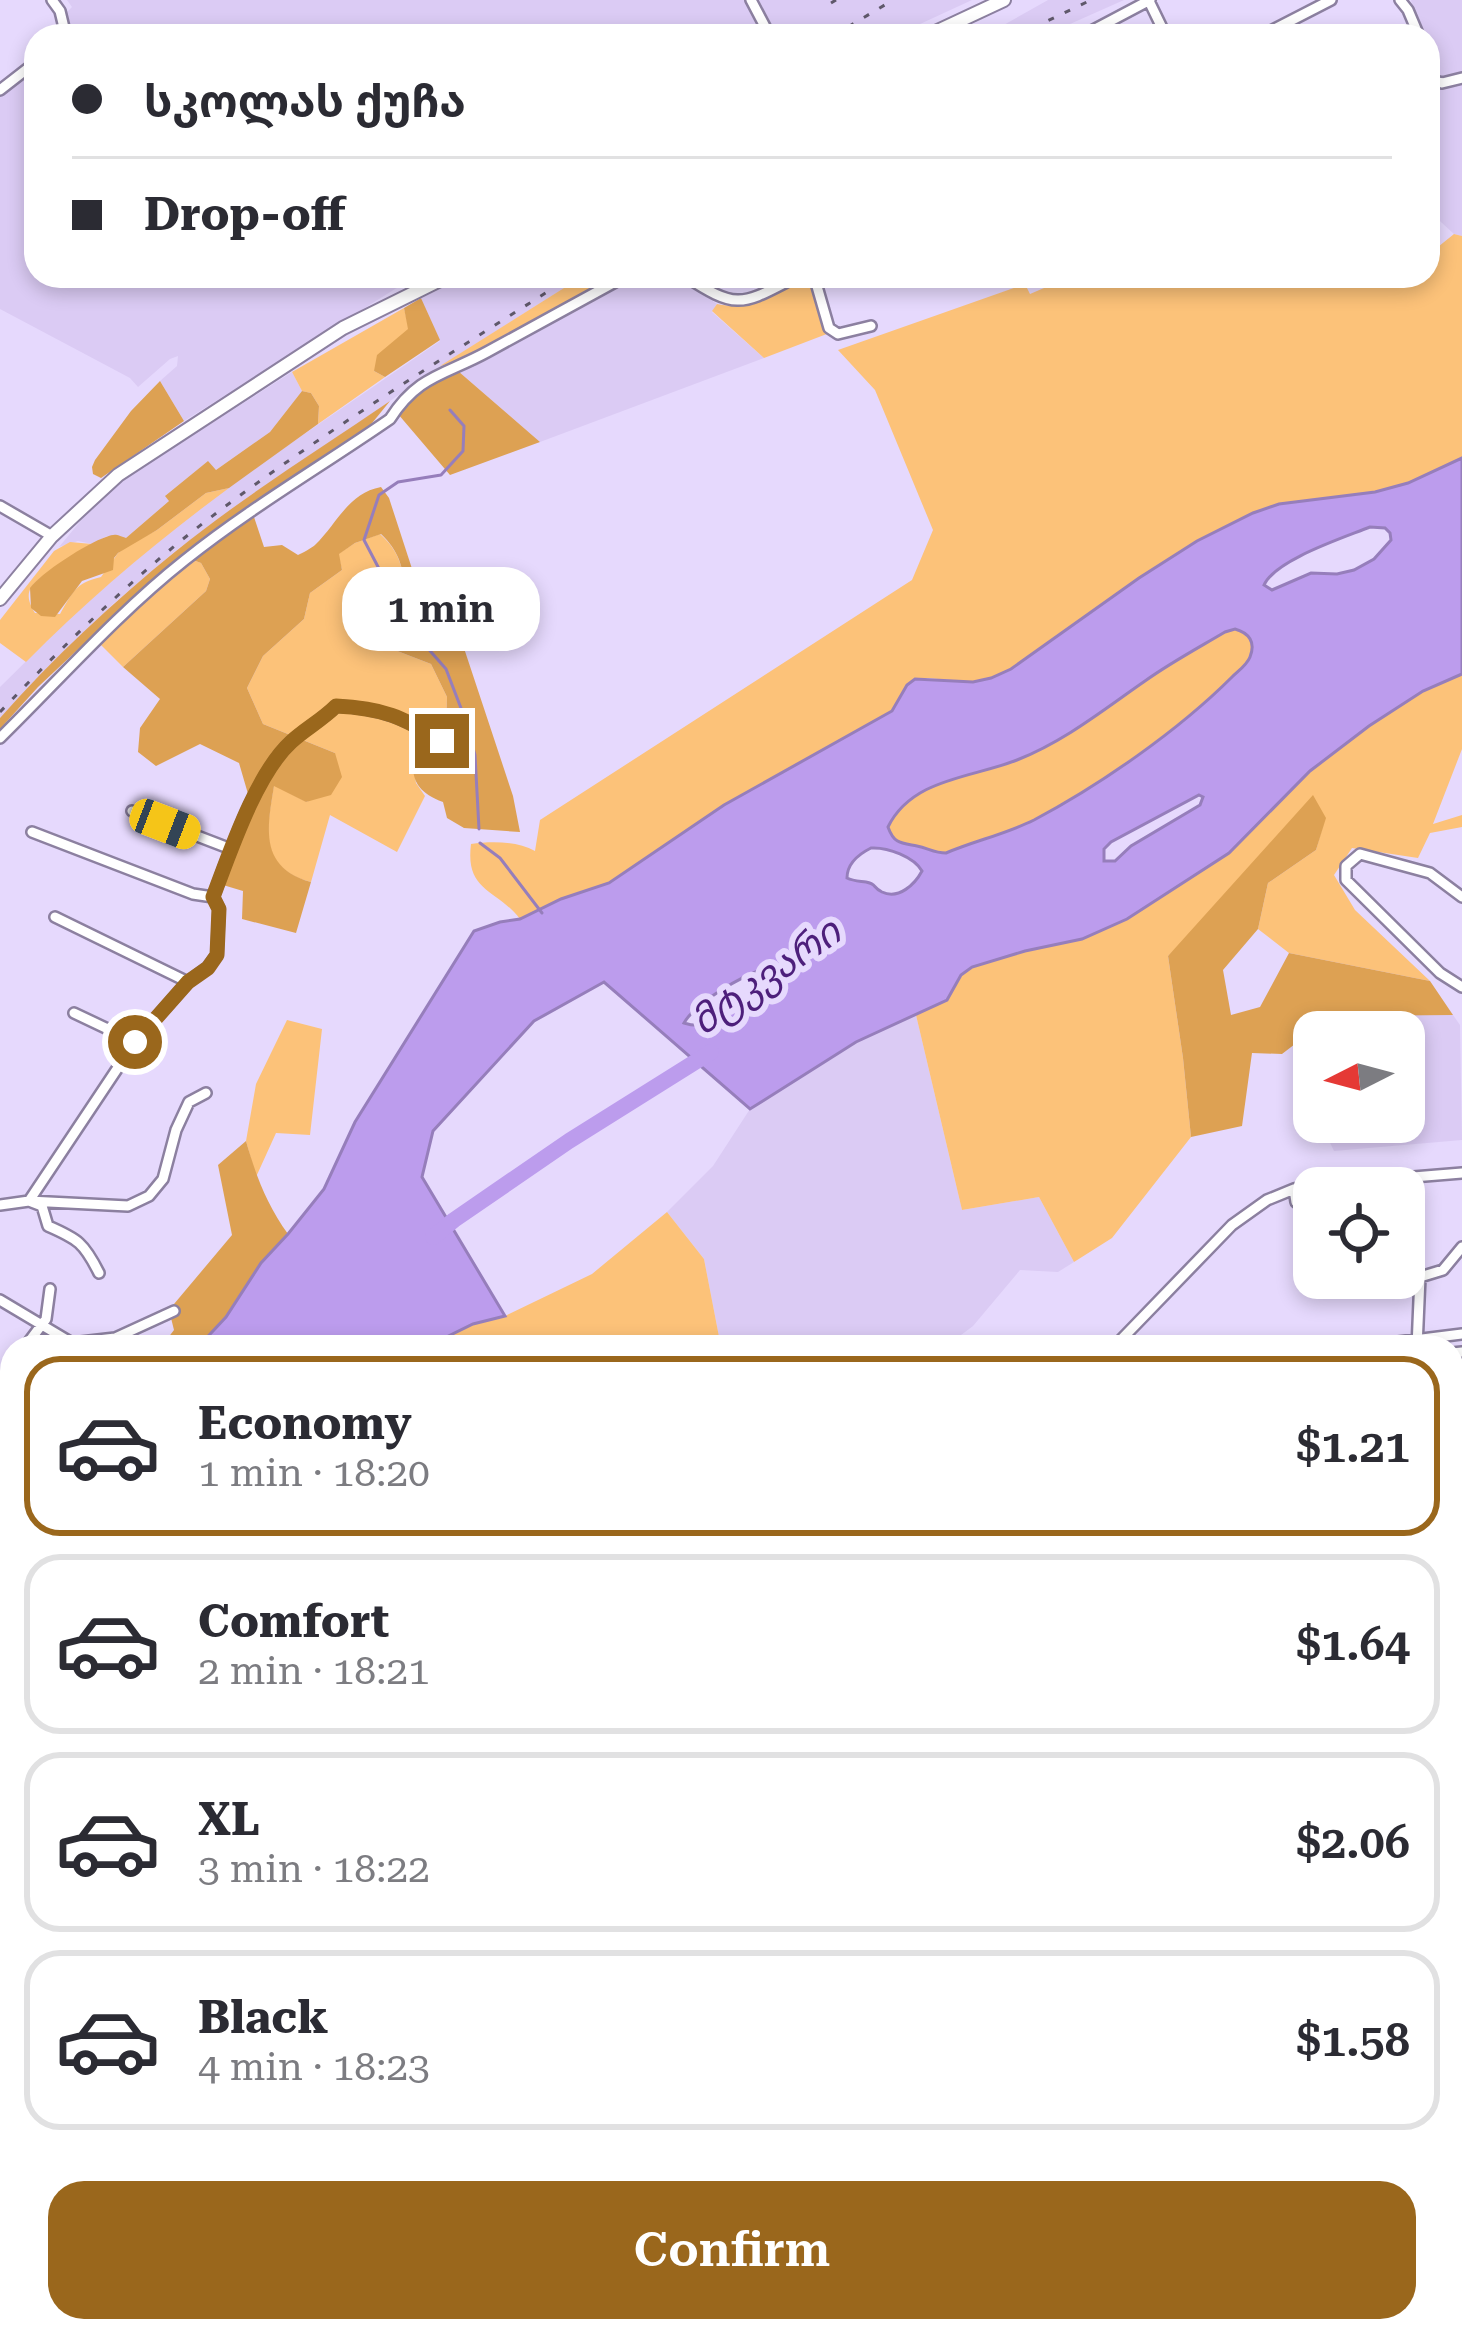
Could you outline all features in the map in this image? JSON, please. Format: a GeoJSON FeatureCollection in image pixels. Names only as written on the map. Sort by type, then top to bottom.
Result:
{"type":"FeatureCollection","features":[{"type":"Feature","properties":{"kind":"main road"},"geometry":{"type":"LineString","coordinates":[[953,24],[1004,0]]}},
{"type":"Feature","properties":{"kind":"main road"},"geometry":{"type":"LineString","coordinates":[[0,599],[52,536],[118,475],[343,328],[424,288]]}},
{"type":"Feature","properties":{"kind":"street"},"geometry":{"type":"LineString","coordinates":[[1105,24],[1150,0]]}},
{"type":"Feature","properties":{"kind":"street"},"geometry":{"type":"LineString","coordinates":[[1284,24],[1331,0]]}},
{"type":"Feature","properties":{"kind":"street"},"geometry":{"type":"LineString","coordinates":[[0,90],[24,71]]}},
{"type":"Feature","properties":{"kind":"street"},"geometry":{"type":"LineString","coordinates":[[0,738],[92,643],[236,521],[390,419],[404,397],[441,372],[604,288]]}},
{"type":"Feature","properties":{"kind":"street"},"geometry":{"type":"LineString","coordinates":[[703,288],[731,302],[744,302],[773,288]]}},
{"type":"Feature","properties":{"kind":"street"},"geometry":{"type":"LineString","coordinates":[[817,288],[829,328],[838,334],[871,326]]}},
{"type":"Feature","properties":{"kind":"street"},"geometry":{"type":"LineString","coordinates":[[0,506],[52,536]]}},
{"type":"Feature","properties":{"kind":"street"},"geometry":{"type":"LineString","coordinates":[[29,1201],[135,1042],[217,955],[219,909],[213,897],[273,762],[336,706],[377,709],[442,741]]}},
{"type":"Feature","properties":{"kind":"street"},"geometry":{"type":"LineString","coordinates":[[131,811],[231,849]]}},
{"type":"Feature","properties":{"kind":"street"},"geometry":{"type":"LineString","coordinates":[[32,832],[193,894],[213,897]]}},
{"type":"Feature","properties":{"kind":"street"},"geometry":{"type":"LineString","coordinates":[[1462,897],[1430,873],[1360,854],[1346,866],[1346,880],[1440,973],[1462,987]]}},
{"type":"Feature","properties":{"kind":"street"},"geometry":{"type":"LineString","coordinates":[[55,917],[188,982]]}},
{"type":"Feature","properties":{"kind":"street"},"geometry":{"type":"LineString","coordinates":[[74,1013],[135,1042]]}},
{"type":"Feature","properties":{"kind":"street"},"geometry":{"type":"LineString","coordinates":[[0,1205],[29,1201],[128,1206],[149,1196],[163,1179],[189,1102],[206,1093]]}},
{"type":"Feature","properties":{"kind":"street"},"geometry":{"type":"LineString","coordinates":[[1425,1176],[1462,1173]]}},
{"type":"Feature","properties":{"kind":"street"},"geometry":{"type":"LineString","coordinates":[[1126,1335],[1232,1226],[1267,1200],[1293,1189]]}},
{"type":"Feature","properties":{"kind":"street"},"geometry":{"type":"LineString","coordinates":[[29,1201],[42,1206],[48,1226],[86,1246],[99,1273]]}},
{"type":"Feature","properties":{"kind":"street"},"geometry":{"type":"LineString","coordinates":[[1425,1275],[1443,1270],[1462,1247]]}},
{"type":"Feature","properties":{"kind":"street"},"geometry":{"type":"LineString","coordinates":[[33,1335],[46,1319],[50,1289]]}},
{"type":"Feature","properties":{"kind":"street"},"geometry":{"type":"LineString","coordinates":[[1417,1335],[1419,1299]]}},
{"type":"Feature","properties":{"kind":"street"},"geometry":{"type":"LineString","coordinates":[[0,1300],[58,1335]]}},
{"type":"Feature","properties":{"kind":"street"},"geometry":{"type":"LineString","coordinates":[[122,1335],[174,1311]]}},
{"type":"Feature","properties":{"kind":"shaded area"},"geometry":{"type":"Polygon","coordinates":[[[67,0],[745,0],[758,24],[64,24],[60,19],[72,7],[67,0]]]}},
{"type":"Feature","properties":{"kind":"shaded area"},"geometry":{"type":"Polygon","coordinates":[[[759,0],[972,0],[920,24],[771,24],[759,0]]]}},
{"type":"Feature","properties":{"kind":"shaded area"},"geometry":{"type":"Polygon","coordinates":[[[1048,0],[1124,0],[1070,24],[1005,24],[1048,0]]]}},
{"type":"Feature","properties":{"kind":"shaded area"},"geometry":{"type":"Polygon","coordinates":[[[1411,0],[1462,0],[1462,236],[1440,221],[1440,24],[1416,24],[1411,0]]]}},
{"type":"Feature","properties":{"kind":"shaded area"},"geometry":{"type":"Polygon","coordinates":[[[24,76],[24,288],[397,288],[184,421],[160,381],[177,366],[178,356],[138,387],[130,378],[0,309],[0,94],[24,76]]]}},
{"type":"Feature","properties":{"kind":"shaded area"},"geometry":{"type":"Polygon","coordinates":[[[1454,234],[1462,236],[1462,458],[1408,483],[1375,492],[1305,500],[1253,513],[1139,578],[1011,669],[973,682],[927,678],[902,694],[893,711],[724,805],[609,883],[520,919],[478,881],[470,860],[471,844],[504,843],[535,851],[540,820],[912,580],[933,530],[875,390],[838,350],[1014,288],[1027,288],[1030,294],[1044,288],[1440,288],[1440,245],[1454,234]]]}},
{"type":"Feature","properties":{"kind":"shaded area"},"geometry":{"type":"Polygon","coordinates":[[[442,288],[564,288],[433,371],[179,548],[113,604],[0,718],[0,687],[76,612],[167,533],[440,341],[421,298],[442,288]]]}},
{"type":"Feature","properties":{"kind":"shaded area"},"geometry":{"type":"Polygon","coordinates":[[[564,288],[595,288],[484,350],[440,366],[564,288]]]}},
{"type":"Feature","properties":{"kind":"shaded area"},"geometry":{"type":"Polygon","coordinates":[[[614,288],[694,288],[717,304],[712,312],[764,358],[540,442],[458,371],[614,288]]]}},
{"type":"Feature","properties":{"kind":"shaded area"},"geometry":{"type":"Polygon","coordinates":[[[785,288],[819,288],[832,332],[764,358],[712,311],[717,304],[764,299],[785,288]]]}},
{"type":"Feature","properties":{"kind":"shaded area"},"geometry":{"type":"Polygon","coordinates":[[[421,298],[440,340],[385,377],[374,371],[377,355],[408,329],[404,308],[421,298]]]}},
{"type":"Feature","properties":{"kind":"shaded area"},"geometry":{"type":"Polygon","coordinates":[[[404,308],[409,329],[374,371],[385,377],[318,424],[319,406],[311,393],[302,391],[292,372],[404,308]]]}},
{"type":"Feature","properties":{"kind":"shaded area"},"geometry":{"type":"Polygon","coordinates":[[[458,371],[540,442],[450,475],[398,414],[406,400],[458,371]]]}},
{"type":"Feature","properties":{"kind":"shaded area"},"geometry":{"type":"Polygon","coordinates":[[[292,372],[302,391],[270,432],[216,470],[207,462],[166,495],[170,500],[126,538],[107,536],[92,544],[78,541],[59,547],[93,506],[132,474],[292,372]]]}},
{"type":"Feature","properties":{"kind":"shaded area"},"geometry":{"type":"Polygon","coordinates":[[[160,381],[184,421],[101,478],[93,474],[95,460],[160,381]]]}},
{"type":"Feature","properties":{"kind":"shaded area"},"geometry":{"type":"Polygon","coordinates":[[[302,391],[311,393],[319,406],[318,424],[229,488],[206,493],[118,553],[113,570],[82,581],[55,617],[41,616],[31,608],[30,588],[44,575],[98,540],[114,535],[126,538],[169,501],[165,496],[208,461],[216,470],[270,432],[302,391]]]}},
{"type":"Feature","properties":{"kind":"shaded area"},"geometry":{"type":"Polygon","coordinates":[[[390,401],[364,433],[221,527],[120,610],[0,729],[0,718],[41,674],[153,570],[228,512],[390,401]]]}},
{"type":"Feature","properties":{"kind":"shaded area"},"geometry":{"type":"Polygon","coordinates":[[[1462,458],[1462,674],[1423,691],[1310,771],[1229,853],[1127,919],[1082,939],[972,967],[961,975],[947,1000],[856,1042],[750,1109],[604,982],[534,1021],[433,1131],[422,1177],[505,1316],[451,1335],[209,1335],[261,1263],[324,1189],[355,1122],[474,931],[520,919],[609,883],[724,805],[892,711],[915,679],[973,682],[1011,669],[1139,578],[1253,513],[1279,504],[1408,483],[1462,458]],[[1370,527],[1295,559],[1264,585],[1272,590],[1311,573],[1354,570],[1374,559],[1391,540],[1385,528],[1370,527]],[[1235,629],[1164,668],[1051,744],[912,798],[888,827],[893,837],[946,853],[1023,825],[1059,806],[1138,756],[1245,665],[1252,652],[1250,639],[1235,629]],[[1203,797],[1111,842],[1104,849],[1104,861],[1115,861],[1131,846],[1200,805],[1203,797]],[[871,848],[851,863],[847,878],[894,894],[906,889],[922,871],[892,851],[871,848]],[[767,968],[709,998],[684,1023],[708,1024],[719,1019],[770,973],[767,968]]]}},
{"type":"Feature","properties":{"kind":"shaded area"},"geometry":{"type":"Polygon","coordinates":[[[381,487],[389,498],[416,581],[454,618],[513,796],[520,832],[464,828],[447,818],[443,802],[415,780],[416,742],[446,728],[447,697],[431,664],[371,636],[365,609],[370,589],[404,589],[403,573],[396,553],[381,534],[355,543],[339,554],[342,570],[310,593],[304,619],[263,656],[247,688],[263,724],[335,753],[342,777],[331,795],[306,802],[274,786],[270,844],[282,867],[311,882],[296,933],[242,919],[243,891],[223,885],[253,811],[239,763],[200,744],[156,766],[138,752],[140,728],[160,699],[123,667],[206,591],[210,579],[201,563],[193,560],[238,526],[254,517],[264,547],[282,545],[298,555],[315,545],[351,502],[381,487]]]}},
{"type":"Feature","properties":{"kind":"shaded area"},"geometry":{"type":"Polygon","coordinates":[[[229,488],[124,571],[26,662],[0,643],[0,620],[54,551],[70,542],[92,544],[33,585],[29,597],[35,613],[60,614],[76,589],[101,577],[130,544],[206,493],[229,488]]]}},
{"type":"Feature","properties":{"kind":"shaded area"},"geometry":{"type":"Polygon","coordinates":[[[380,534],[398,559],[405,589],[365,609],[371,635],[387,647],[431,664],[447,697],[446,728],[412,758],[416,783],[425,796],[397,852],[330,815],[311,882],[281,867],[274,856],[268,831],[274,785],[307,802],[335,753],[263,724],[247,688],[263,656],[304,619],[310,593],[342,570],[338,554],[380,534]]]}},
{"type":"Feature","properties":{"kind":"shaded area"},"geometry":{"type":"Polygon","coordinates":[[[193,560],[201,563],[210,579],[206,591],[123,667],[98,642],[193,560]]]}},
{"type":"Feature","properties":{"kind":"shaded area"},"geometry":{"type":"Polygon","coordinates":[[[1236,629],[1252,643],[1250,657],[1238,673],[1148,747],[1058,807],[946,853],[903,843],[890,833],[888,827],[898,811],[927,789],[1051,744],[1174,662],[1236,629]]]}},
{"type":"Feature","properties":{"kind":"shaded area"},"geometry":{"type":"Polygon","coordinates":[[[1462,674],[1462,749],[1433,824],[1462,815],[1462,827],[1430,833],[1418,858],[1352,848],[1334,875],[1355,910],[1430,981],[1289,953],[1258,929],[1268,883],[1316,850],[1325,818],[1168,956],[1191,1137],[1112,1238],[1074,1262],[1039,1197],[962,1210],[916,1015],[947,1000],[961,975],[972,967],[1082,939],[1127,919],[1229,853],[1310,771],[1369,726],[1423,691],[1462,674]]]}},
{"type":"Feature","properties":{"kind":"shaded area"},"geometry":{"type":"Polygon","coordinates":[[[1313,795],[1326,818],[1316,850],[1268,883],[1258,929],[1223,970],[1231,1015],[1260,1007],[1289,953],[1430,981],[1453,1015],[1293,1011],[1293,1046],[1282,1054],[1252,1053],[1242,1126],[1191,1137],[1168,956],[1313,795]]]}},
{"type":"Feature","properties":{"kind":"shaded area"},"geometry":{"type":"Polygon","coordinates":[[[916,1015],[962,1210],[1039,1197],[1074,1262],[1058,1272],[1020,1270],[961,1335],[719,1335],[704,1259],[667,1212],[713,1166],[750,1109],[855,1042],[916,1015]]]}},
{"type":"Feature","properties":{"kind":"shaded area"},"geometry":{"type":"Polygon","coordinates":[[[1425,1015],[1453,1015],[1460,1025],[1462,1140],[1334,1151],[1330,1143],[1425,1143],[1425,1015]]]}},
{"type":"Feature","properties":{"kind":"shaded area"},"geometry":{"type":"Polygon","coordinates":[[[287,1020],[322,1029],[310,1135],[276,1133],[256,1177],[246,1141],[256,1084],[287,1020]]]}},
{"type":"Feature","properties":{"kind":"shaded area"},"geometry":{"type":"Polygon","coordinates":[[[246,1141],[263,1190],[288,1234],[209,1335],[170,1335],[174,1330],[169,1310],[232,1235],[218,1165],[246,1141]]]}},
{"type":"Feature","properties":{"kind":"shaded area"},"geometry":{"type":"Polygon","coordinates":[[[667,1212],[704,1259],[719,1335],[451,1335],[505,1316],[592,1274],[667,1212]]]}},
{"type":"Feature","properties":{"kind":"waterway"},"geometry":{"type":"LineString","coordinates":[[450,410],[464,426],[463,451],[441,475],[398,482],[379,495],[364,540],[410,628],[446,669],[475,755],[479,829]]}},
{"type":"Feature","properties":{"kind":"waterway"},"geometry":{"type":"LineString","coordinates":[[480,843],[500,858],[542,913]]}},
{"type":"Feature","properties":{"kind":"waterway","name":"მტკვარი"},"geometry":{"type":"LineString","coordinates":[[433,1237],[569,1141],[711,1052]]}},
{"type":"Feature","properties":{"kind":"railway"},"geometry":{"type":"LineString","coordinates":[[831,3],[836,0]]}},
{"type":"Feature","properties":{"kind":"railway"},"geometry":{"type":"LineString","coordinates":[[853,24],[893,0]]}},
{"type":"Feature","properties":{"kind":"railway"},"geometry":{"type":"LineString","coordinates":[[1041,24],[1091,0]]}},
{"type":"Feature","properties":{"kind":"railway"},"geometry":{"type":"LineString","coordinates":[[0,712],[94,618],[193,531],[332,431],[553,288]]}},
{"type":"Feature","properties":{"kind":"route"},"geometry":{"type":"LineString","coordinates":[[135,1042],[217,955],[219,909],[213,897],[255,796],[273,762],[291,742],[336,706],[377,709],[442,741]]}}]}
